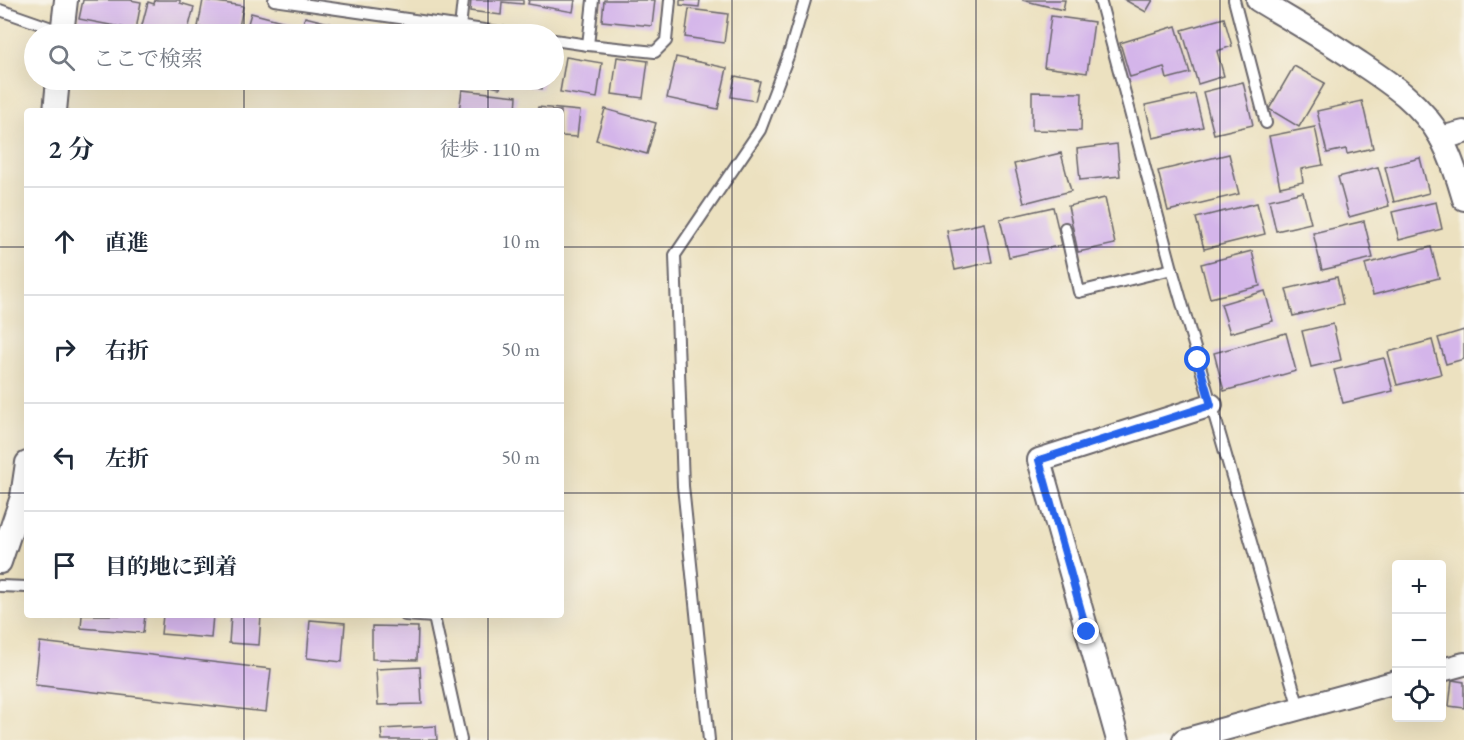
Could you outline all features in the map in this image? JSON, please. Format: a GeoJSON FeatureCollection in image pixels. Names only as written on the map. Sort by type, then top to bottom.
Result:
{"type":"FeatureCollection","features":[{"type":"Feature","properties":{"kind":"street"},"geometry":{"type":"LineString","coordinates":[[63,24],[66,0]]}},
{"type":"Feature","properties":{"kind":"street"},"geometry":{"type":"LineString","coordinates":[[1258,0],[1324,39],[1398,88],[1421,111],[1441,138],[1455,170],[1464,199]]}},
{"type":"Feature","properties":{"kind":"street"},"geometry":{"type":"LineString","coordinates":[[56,108],[57,90]]}},
{"type":"Feature","properties":{"kind":"street"},"geometry":{"type":"LineString","coordinates":[[1441,138],[1464,132]]}},
{"type":"Feature","properties":{"kind":"street"},"geometry":{"type":"LineString","coordinates":[[1118,740],[1039,460],[1211,405]]}},
{"type":"Feature","properties":{"kind":"street"},"geometry":{"type":"LineString","coordinates":[[0,562],[22,497],[24,483]]}},
{"type":"Feature","properties":{"kind":"street"},"geometry":{"type":"LineString","coordinates":[[1446,669],[1464,664]]}},
{"type":"Feature","properties":{"kind":"street"},"geometry":{"type":"LineString","coordinates":[[1184,740],[1392,683]]}},
{"type":"Feature","properties":{"kind":"lane"},"geometry":{"type":"LineString","coordinates":[[274,0],[332,4],[439,24]]}},
{"type":"Feature","properties":{"kind":"lane"},"geometry":{"type":"LineString","coordinates":[[460,24],[463,0]]}},
{"type":"Feature","properties":{"kind":"lane"},"geometry":{"type":"LineString","coordinates":[[588,45],[593,0]]}},
{"type":"Feature","properties":{"kind":"lane"},"geometry":{"type":"LineString","coordinates":[[564,41],[655,52],[666,40],[670,0]]}},
{"type":"Feature","properties":{"kind":"lane"},"geometry":{"type":"LineString","coordinates":[[709,740],[683,486],[675,255],[760,130],[805,0]]}},
{"type":"Feature","properties":{"kind":"lane"},"geometry":{"type":"LineString","coordinates":[[1100,0],[1172,269],[1299,708]]}},
{"type":"Feature","properties":{"kind":"lane"},"geometry":{"type":"LineString","coordinates":[[1234,0],[1266,123]]}},
{"type":"Feature","properties":{"kind":"lane"},"geometry":{"type":"LineString","coordinates":[[0,10],[38,24]]}},
{"type":"Feature","properties":{"kind":"lane"},"geometry":{"type":"LineString","coordinates":[[1065,228],[1079,292],[1172,269]]}},
{"type":"Feature","properties":{"kind":"lane"},"geometry":{"type":"LineString","coordinates":[[0,585],[24,588]]}},
{"type":"Feature","properties":{"kind":"lane"},"geometry":{"type":"LineString","coordinates":[[434,618],[461,740]]}},
{"type":"Feature","properties":{"kind":"building"},"geometry":{"type":"Polygon","coordinates":[[[83,0],[141,2],[137,24],[105,24],[79,19],[83,0]]]}},
{"type":"Feature","properties":{"kind":"building"},"geometry":{"type":"Polygon","coordinates":[[[155,0],[180,0],[180,3],[194,7],[190,24],[142,24],[148,2],[154,4],[155,0]]]}},
{"type":"Feature","properties":{"kind":"building"},"geometry":{"type":"Polygon","coordinates":[[[203,0],[243,6],[240,24],[199,24],[203,0]]]}},
{"type":"Feature","properties":{"kind":"building"},"geometry":{"type":"Polygon","coordinates":[[[471,0],[523,0],[523,4],[502,2],[501,15],[470,11],[471,0]]]}},
{"type":"Feature","properties":{"kind":"building"},"geometry":{"type":"Polygon","coordinates":[[[529,0],[575,0],[573,12],[528,4],[529,0]]]}},
{"type":"Feature","properties":{"kind":"building"},"geometry":{"type":"Polygon","coordinates":[[[604,0],[655,0],[652,26],[602,21],[604,0]]]}},
{"type":"Feature","properties":{"kind":"building"},"geometry":{"type":"Polygon","coordinates":[[[680,0],[700,0],[699,7],[680,5],[680,0]]]}},
{"type":"Feature","properties":{"kind":"building"},"geometry":{"type":"Polygon","coordinates":[[[1022,0],[1065,0],[1063,10],[1022,0]]]}},
{"type":"Feature","properties":{"kind":"building"},"geometry":{"type":"Polygon","coordinates":[[[1125,0],[1153,0],[1146,12],[1125,0]]]}},
{"type":"Feature","properties":{"kind":"building"},"geometry":{"type":"Polygon","coordinates":[[[689,9],[728,14],[724,43],[685,37],[689,9]]]}},
{"type":"Feature","properties":{"kind":"building"},"geometry":{"type":"Polygon","coordinates":[[[251,13],[293,24],[248,24],[251,13]]]}},
{"type":"Feature","properties":{"kind":"building"},"geometry":{"type":"Polygon","coordinates":[[[1051,16],[1094,22],[1087,73],[1044,67],[1051,16]]]}},
{"type":"Feature","properties":{"kind":"building"},"geometry":{"type":"Polygon","coordinates":[[[305,17],[333,24],[303,24],[305,17]]]}},
{"type":"Feature","properties":{"kind":"building"},"geometry":{"type":"Polygon","coordinates":[[[1224,18],[1232,46],[1217,51],[1224,76],[1198,84],[1182,30],[1224,18]]]}},
{"type":"Feature","properties":{"kind":"building"},"geometry":{"type":"Polygon","coordinates":[[[1176,26],[1190,73],[1167,79],[1164,67],[1130,77],[1120,43],[1176,26]]]}},
{"type":"Feature","properties":{"kind":"building"},"geometry":{"type":"Polygon","coordinates":[[[566,57],[602,63],[597,98],[560,92],[564,90],[566,57]]]}},
{"type":"Feature","properties":{"kind":"building"},"geometry":{"type":"Polygon","coordinates":[[[617,57],[648,61],[643,98],[612,94],[617,57]]]}},
{"type":"Feature","properties":{"kind":"building"},"geometry":{"type":"Polygon","coordinates":[[[676,57],[727,68],[718,109],[667,98],[676,57]]]}},
{"type":"Feature","properties":{"kind":"building"},"geometry":{"type":"Polygon","coordinates":[[[1294,66],[1325,83],[1299,127],[1269,109],[1294,66]]]}},
{"type":"Feature","properties":{"kind":"building"},"geometry":{"type":"Polygon","coordinates":[[[735,76],[760,81],[755,101],[731,97],[735,76]]]}},
{"type":"Feature","properties":{"kind":"building"},"geometry":{"type":"Polygon","coordinates":[[[1243,82],[1253,125],[1214,134],[1203,92],[1243,82]]]}},
{"type":"Feature","properties":{"kind":"building"},"geometry":{"type":"Polygon","coordinates":[[[462,90],[517,96],[516,108],[459,108],[462,90]]]}},
{"type":"Feature","properties":{"kind":"building"},"geometry":{"type":"Polygon","coordinates":[[[1032,92],[1082,93],[1081,131],[1032,130],[1032,92]]]}},
{"type":"Feature","properties":{"kind":"building"},"geometry":{"type":"Polygon","coordinates":[[[1195,94],[1203,127],[1153,138],[1145,105],[1195,94]]]}},
{"type":"Feature","properties":{"kind":"building"},"geometry":{"type":"Polygon","coordinates":[[[1362,101],[1373,148],[1347,154],[1346,149],[1327,153],[1317,111],[1362,101]]]}},
{"type":"Feature","properties":{"kind":"building"},"geometry":{"type":"Polygon","coordinates":[[[564,109],[580,111],[577,137],[564,136],[564,109]]]}},
{"type":"Feature","properties":{"kind":"building"},"geometry":{"type":"Polygon","coordinates":[[[605,109],[656,123],[647,154],[596,140],[605,109]]]}},
{"type":"Feature","properties":{"kind":"building"},"geometry":{"type":"Polygon","coordinates":[[[1315,127],[1323,165],[1301,169],[1303,182],[1280,187],[1269,136],[1315,127]]]}},
{"type":"Feature","properties":{"kind":"building"},"geometry":{"type":"Polygon","coordinates":[[[1117,144],[1120,176],[1080,180],[1077,149],[1117,144]]]}},
{"type":"Feature","properties":{"kind":"building"},"geometry":{"type":"Polygon","coordinates":[[[1061,153],[1071,191],[1024,203],[1014,164],[1061,153]]]}},
{"type":"Feature","properties":{"kind":"building"},"geometry":{"type":"Polygon","coordinates":[[[1229,154],[1239,194],[1168,211],[1158,171],[1229,154]]]}},
{"type":"Feature","properties":{"kind":"building"},"geometry":{"type":"Polygon","coordinates":[[[1420,158],[1429,193],[1394,202],[1385,167],[1420,158]]]}},
{"type":"Feature","properties":{"kind":"building"},"geometry":{"type":"Polygon","coordinates":[[[1378,167],[1389,206],[1349,217],[1338,177],[1378,167]]]}},
{"type":"Feature","properties":{"kind":"building"},"geometry":{"type":"Polygon","coordinates":[[[1303,192],[1311,223],[1276,231],[1269,200],[1303,192]]]}},
{"type":"Feature","properties":{"kind":"building"},"geometry":{"type":"Polygon","coordinates":[[[1105,198],[1115,244],[1078,252],[1068,206],[1105,198]]]}},
{"type":"Feature","properties":{"kind":"building"},"geometry":{"type":"Polygon","coordinates":[[[1436,202],[1442,229],[1399,240],[1392,212],[1436,202]]]}},
{"type":"Feature","properties":{"kind":"building"},"geometry":{"type":"Polygon","coordinates":[[[1257,203],[1265,234],[1204,249],[1196,218],[1257,203]]]}},
{"type":"Feature","properties":{"kind":"building"},"geometry":{"type":"Polygon","coordinates":[[[1053,207],[1062,245],[1009,257],[1000,219],[1053,207]]]}},
{"type":"Feature","properties":{"kind":"building"},"geometry":{"type":"Polygon","coordinates":[[[1364,221],[1373,258],[1322,270],[1313,233],[1364,221]]]}},
{"type":"Feature","properties":{"kind":"building"},"geometry":{"type":"Polygon","coordinates":[[[984,223],[992,262],[955,270],[947,231],[984,223]]]}},
{"type":"Feature","properties":{"kind":"building"},"geometry":{"type":"Polygon","coordinates":[[[1431,247],[1439,278],[1373,295],[1365,264],[1431,247]]]}},
{"type":"Feature","properties":{"kind":"building"},"geometry":{"type":"Polygon","coordinates":[[[1252,251],[1260,286],[1210,298],[1201,264],[1252,251]]]}},
{"type":"Feature","properties":{"kind":"building"},"geometry":{"type":"Polygon","coordinates":[[[1337,277],[1343,304],[1293,316],[1286,289],[1337,277]]]}},
{"type":"Feature","properties":{"kind":"building"},"geometry":{"type":"Polygon","coordinates":[[[1265,291],[1273,321],[1230,333],[1221,304],[1265,291]]]}},
{"type":"Feature","properties":{"kind":"building"},"geometry":{"type":"Polygon","coordinates":[[[1333,324],[1341,360],[1311,367],[1302,331],[1333,324]]]}},
{"type":"Feature","properties":{"kind":"building"},"geometry":{"type":"Polygon","coordinates":[[[1464,330],[1464,359],[1446,364],[1438,338],[1464,330]]]}},
{"type":"Feature","properties":{"kind":"building"},"geometry":{"type":"Polygon","coordinates":[[[1286,333],[1296,371],[1224,391],[1214,353],[1286,333]]]}},
{"type":"Feature","properties":{"kind":"building"},"geometry":{"type":"Polygon","coordinates":[[[1432,340],[1441,374],[1397,385],[1388,352],[1432,340]]]}},
{"type":"Feature","properties":{"kind":"building"},"geometry":{"type":"Polygon","coordinates":[[[1384,358],[1393,391],[1343,403],[1334,370],[1384,358]]]}},
{"type":"Feature","properties":{"kind":"building"},"geometry":{"type":"Polygon","coordinates":[[[82,618],[145,618],[143,633],[81,628],[82,618]]]}},
{"type":"Feature","properties":{"kind":"building"},"geometry":{"type":"Polygon","coordinates":[[[163,618],[213,618],[211,638],[161,634],[163,618]]]}},
{"type":"Feature","properties":{"kind":"building"},"geometry":{"type":"Polygon","coordinates":[[[231,618],[261,618],[259,645],[229,643],[231,618]]]}},
{"type":"Feature","properties":{"kind":"building"},"geometry":{"type":"Polygon","coordinates":[[[310,620],[345,623],[342,662],[307,658],[310,620]]]}},
{"type":"Feature","properties":{"kind":"building"},"geometry":{"type":"Polygon","coordinates":[[[372,626],[418,627],[417,660],[372,659],[372,626]]]}},
{"type":"Feature","properties":{"kind":"building"},"geometry":{"type":"Polygon","coordinates":[[[40,642],[271,669],[266,712],[35,685],[40,642]]]}},
{"type":"Feature","properties":{"kind":"building"},"geometry":{"type":"Polygon","coordinates":[[[420,667],[422,704],[378,705],[376,669],[420,667]]]}},
{"type":"Feature","properties":{"kind":"building"},"geometry":{"type":"Polygon","coordinates":[[[1452,680],[1464,682],[1464,708],[1449,706],[1452,680]]]}},
{"type":"Feature","properties":{"kind":"building"},"geometry":{"type":"Polygon","coordinates":[[[436,726],[437,740],[382,740],[381,729],[436,726]]]}},
{"type":"Feature","properties":{"kind":"route"},"geometry":{"type":"LineString","coordinates":[[1087,632],[1039,460],[1211,405],[1198,360]]}}]}
